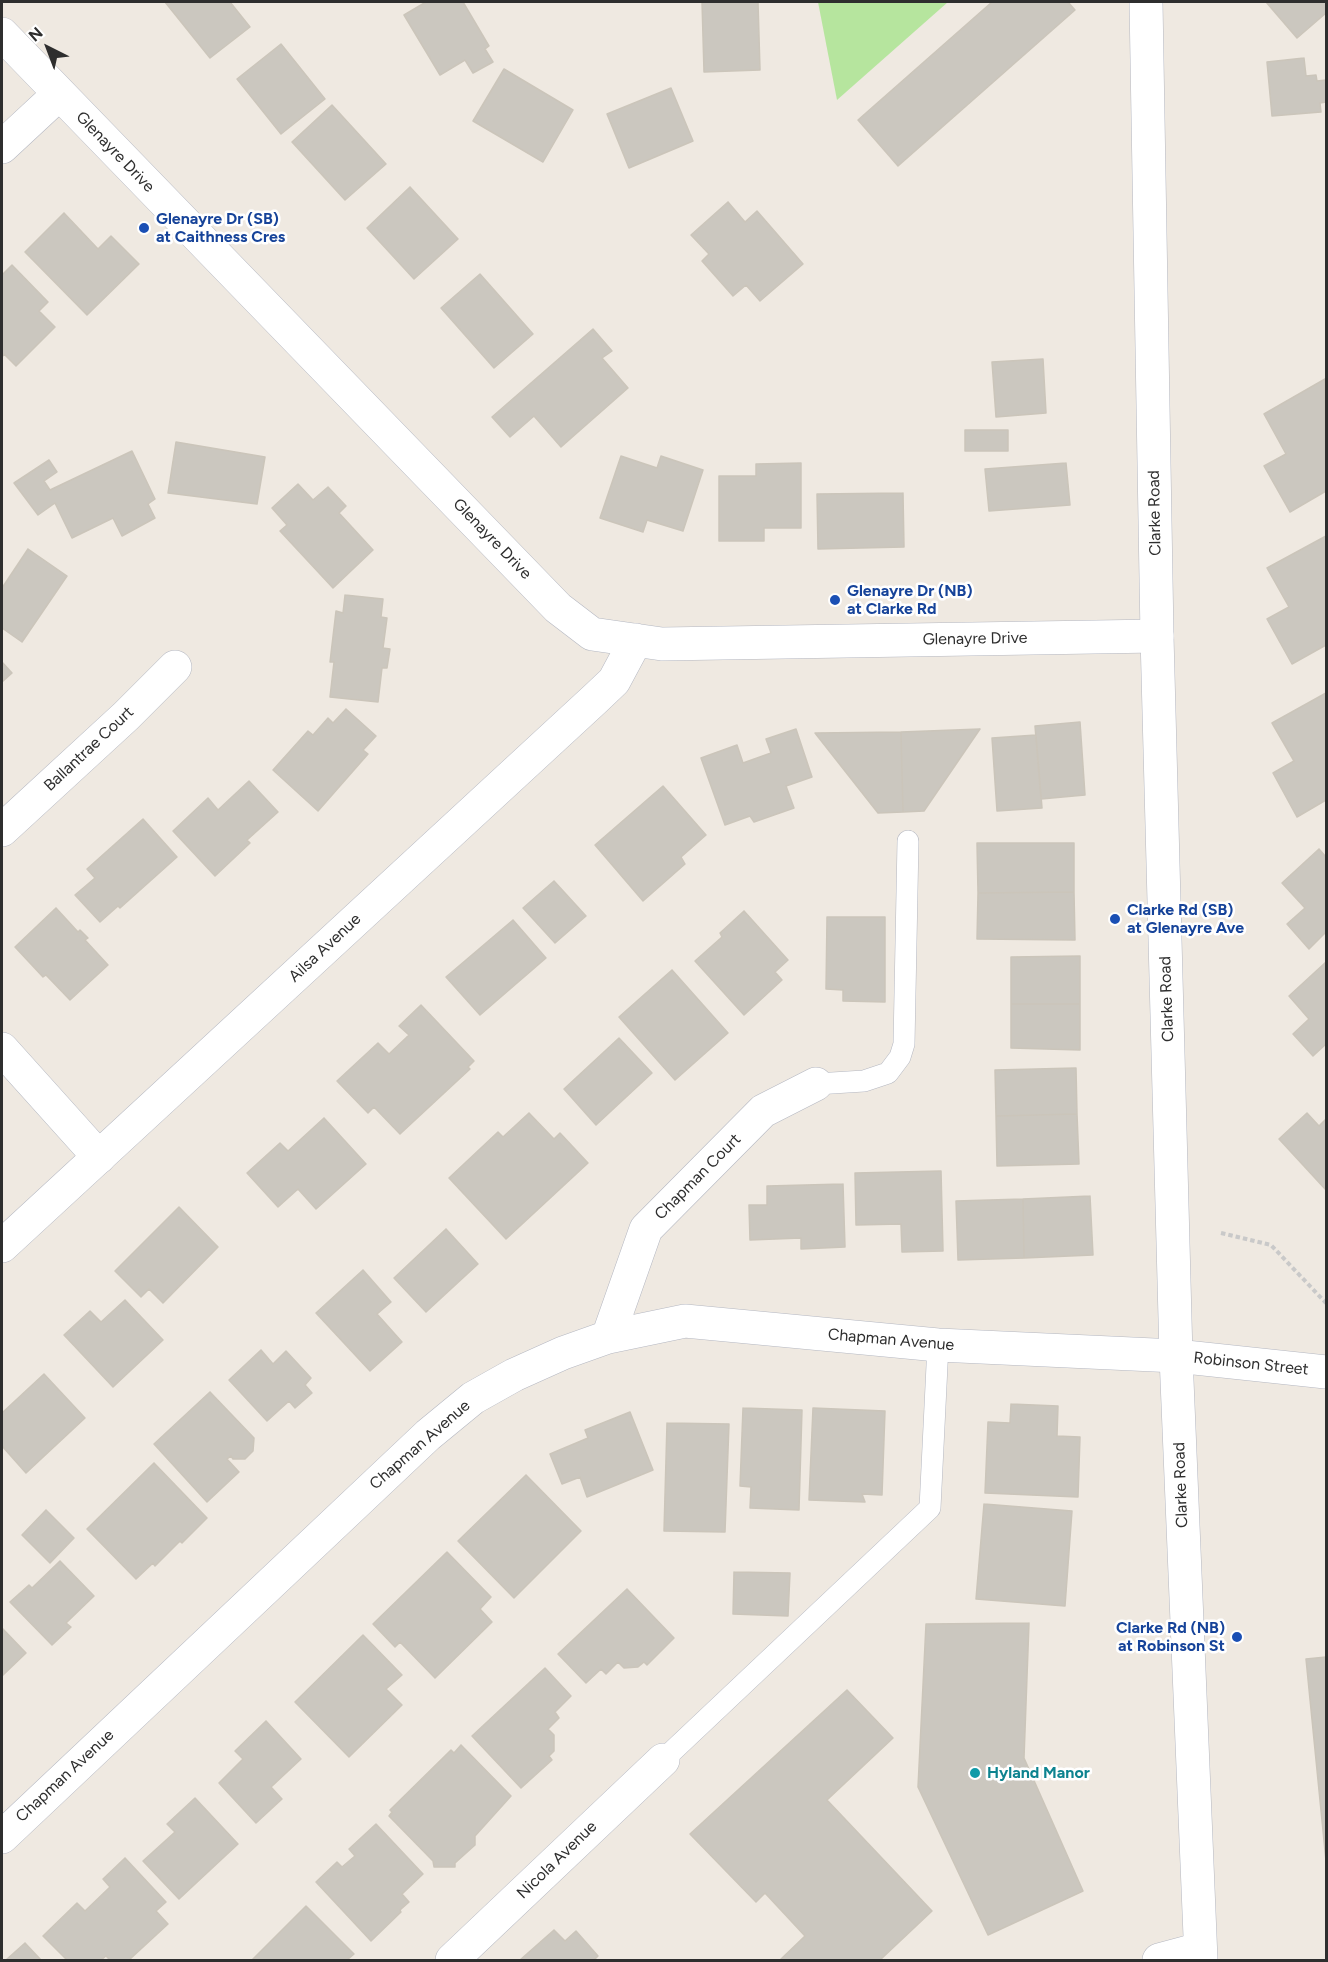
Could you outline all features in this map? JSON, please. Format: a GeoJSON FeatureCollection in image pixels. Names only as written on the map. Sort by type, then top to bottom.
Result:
{"type":"FeatureCollection","features":[{"type":"Feature","properties":{"kind":"street","name":"Clarke Road"},"geometry":{"type":"LineString","coordinates":[[1146,2],[1157,636],[1176,1356],[1201,1955]]}},
{"type":"Feature","properties":{"kind":"street","name":"Glenayre Drive"},"geometry":{"type":"LineString","coordinates":[[2,34],[558,608],[592,634],[662,644],[1157,636]]}},
{"type":"Feature","properties":{"kind":"street"},"geometry":{"type":"LineString","coordinates":[[2,147],[59,94]]}},
{"type":"Feature","properties":{"kind":"street","name":"Ailsa Avenue"},"geometry":{"type":"LineString","coordinates":[[2,1246],[614,681],[636,640]]}},
{"type":"Feature","properties":{"kind":"street","name":"Ballantrae Court"},"geometry":{"type":"LineString","coordinates":[[2,830],[126,716],[174,667]]}},
{"type":"Feature","properties":{"kind":"street"},"geometry":{"type":"LineString","coordinates":[[2,1049],[99,1157]]}},
{"type":"Feature","properties":{"kind":"street","name":"Chapman Court"},"geometry":{"type":"LineString","coordinates":[[608,1337],[646,1228],[763,1111],[816,1084]]}},
{"type":"Feature","properties":{"kind":"street","name":"Chapman Avenue"},"geometry":{"type":"LineString","coordinates":[[2,1837],[428,1435],[472,1398],[514,1375],[608,1337],[684,1321],[938,1346],[1176,1356]]}},
{"type":"Feature","properties":{"kind":"street","name":"Robinson Street"},"geometry":{"type":"LineString","coordinates":[[1176,1356],[1326,1372]]}},
{"type":"Feature","properties":{"kind":"street","name":"Nicola Avenue"},"geometry":{"type":"LineString","coordinates":[[452,1960],[663,1760]]}},
{"type":"Feature","properties":{"kind":"street"},"geometry":{"type":"LineString","coordinates":[[1159,1960],[1201,1955]]}},
{"type":"Feature","properties":{"kind":"lane"},"geometry":{"type":"LineString","coordinates":[[816,1084],[864,1081],[888,1073],[900,1057],[904,1044],[908,841]]}},
{"type":"Feature","properties":{"kind":"lane"},"geometry":{"type":"LineString","coordinates":[[663,1760],[930,1508],[938,1346]]}},
{"type":"Feature","properties":{"kind":"path"},"geometry":{"type":"LineString","coordinates":[[1221,1233],[1271,1245],[1326,1303]]}},
{"type":"Feature","properties":{"kind":"green space"},"geometry":{"type":"Polygon","coordinates":[[[818,2],[948,2],[837,100],[818,2]]]}},
{"type":"Feature","properties":{"kind":"building"},"geometry":{"type":"Polygon","coordinates":[[[165,2],[230,2],[250,27],[210,58],[165,2]]]}},
{"type":"Feature","properties":{"kind":"building"},"geometry":{"type":"Polygon","coordinates":[[[426,2],[463,2],[489,46],[485,49],[493,62],[473,73],[465,60],[440,75],[404,15],[426,2]]]}},
{"type":"Feature","properties":{"kind":"building"},"geometry":{"type":"Polygon","coordinates":[[[702,2],[758,2],[760,70],[704,72],[702,2]]]}},
{"type":"Feature","properties":{"kind":"building"},"geometry":{"type":"Polygon","coordinates":[[[992,2],[1068,2],[1075,10],[898,166],[858,120],[992,2]]]}},
{"type":"Feature","properties":{"kind":"building"},"geometry":{"type":"Polygon","coordinates":[[[1266,2],[1326,2],[1326,13],[1297,38],[1266,2]]]}},
{"type":"Feature","properties":{"kind":"building"},"geometry":{"type":"Polygon","coordinates":[[[281,44],[325,99],[281,134],[237,79],[281,44]]]}},
{"type":"Feature","properties":{"kind":"building"},"geometry":{"type":"Polygon","coordinates":[[[1304,58],[1306,76],[1316,75],[1317,81],[1326,80],[1326,102],[1320,103],[1321,112],[1272,116],[1267,62],[1304,58]]]}},
{"type":"Feature","properties":{"kind":"building"},"geometry":{"type":"Polygon","coordinates":[[[504,69],[573,110],[543,162],[473,121],[504,69]]]}},
{"type":"Feature","properties":{"kind":"building"},"geometry":{"type":"Polygon","coordinates":[[[671,88],[693,141],[629,168],[607,114],[671,88]]]}},
{"type":"Feature","properties":{"kind":"building"},"geometry":{"type":"Polygon","coordinates":[[[332,105],[386,164],[345,200],[292,142],[332,105]]]}},
{"type":"Feature","properties":{"kind":"building"},"geometry":{"type":"Polygon","coordinates":[[[410,187],[458,239],[414,279],[367,228],[410,187]]]}},
{"type":"Feature","properties":{"kind":"building"},"geometry":{"type":"Polygon","coordinates":[[[728,202],[745,222],[757,211],[803,264],[760,301],[746,285],[733,296],[702,261],[709,254],[691,235],[728,202]]]}},
{"type":"Feature","properties":{"kind":"building"},"geometry":{"type":"Polygon","coordinates":[[[64,213],[98,249],[111,236],[139,264],[87,315],[25,252],[64,213]]]}},
{"type":"Feature","properties":{"kind":"building"},"geometry":{"type":"Polygon","coordinates":[[[12,265],[48,302],[39,311],[55,327],[16,366],[4,354],[2,357],[2,275],[12,265]]]}},
{"type":"Feature","properties":{"kind":"building"},"geometry":{"type":"Polygon","coordinates":[[[480,274],[533,334],[494,368],[441,308],[480,274]]]}},
{"type":"Feature","properties":{"kind":"building"},"geometry":{"type":"Polygon","coordinates":[[[593,329],[612,351],[602,358],[628,388],[561,447],[534,416],[510,437],[492,417],[593,329]]]}},
{"type":"Feature","properties":{"kind":"building"},"geometry":{"type":"Polygon","coordinates":[[[1043,359],[1046,413],[996,417],[992,362],[1043,359]]]}},
{"type":"Feature","properties":{"kind":"building"},"geometry":{"type":"Polygon","coordinates":[[[1325,379],[1326,491],[1290,512],[1264,466],[1286,454],[1264,414],[1325,379]]]}},
{"type":"Feature","properties":{"kind":"building"},"geometry":{"type":"Polygon","coordinates":[[[965,430],[1008,430],[1008,451],[965,451],[965,430]]]}},
{"type":"Feature","properties":{"kind":"building"},"geometry":{"type":"Polygon","coordinates":[[[176,442],[265,457],[257,504],[168,493],[176,442]]]}},
{"type":"Feature","properties":{"kind":"building"},"geometry":{"type":"Polygon","coordinates":[[[132,451],[155,499],[148,504],[155,518],[122,536],[113,518],[72,538],[55,503],[38,515],[14,483],[49,460],[57,472],[44,481],[50,490],[132,451]]]}},
{"type":"Feature","properties":{"kind":"building"},"geometry":{"type":"Polygon","coordinates":[[[621,456],[657,468],[661,456],[703,470],[683,531],[647,520],[643,532],[600,518],[621,456]]]}},
{"type":"Feature","properties":{"kind":"building"},"geometry":{"type":"Polygon","coordinates":[[[801,463],[801,528],[764,528],[764,541],[719,541],[719,476],[756,476],[756,464],[801,463]]]}},
{"type":"Feature","properties":{"kind":"building"},"geometry":{"type":"Polygon","coordinates":[[[1066,463],[1070,505],[989,511],[985,469],[1066,463]]]}},
{"type":"Feature","properties":{"kind":"building"},"geometry":{"type":"Polygon","coordinates":[[[298,484],[313,500],[328,487],[346,506],[339,513],[373,550],[333,588],[280,531],[287,525],[272,508],[298,484]]]}},
{"type":"Feature","properties":{"kind":"building"},"geometry":{"type":"Polygon","coordinates":[[[903,493],[904,547],[818,549],[817,494],[903,493]]]}},
{"type":"Feature","properties":{"kind":"building"},"geometry":{"type":"Polygon","coordinates":[[[1326,536],[1326,645],[1292,664],[1267,619],[1289,607],[1267,568],[1326,536]]]}},
{"type":"Feature","properties":{"kind":"building"},"geometry":{"type":"Polygon","coordinates":[[[28,549],[67,576],[22,642],[2,628],[2,588],[28,549]]]}},
{"type":"Feature","properties":{"kind":"building"},"geometry":{"type":"Polygon","coordinates":[[[345,595],[383,599],[381,617],[387,618],[383,648],[390,649],[387,668],[382,668],[378,702],[330,697],[334,662],[330,662],[336,611],[343,613],[345,595]]]}},
{"type":"Feature","properties":{"kind":"building"},"geometry":{"type":"Polygon","coordinates":[[[2,662],[12,673],[2,682],[2,662]]]}},
{"type":"Feature","properties":{"kind":"building"},"geometry":{"type":"Polygon","coordinates":[[[1326,693],[1326,800],[1297,817],[1273,773],[1294,761],[1272,723],[1326,693]]]}},
{"type":"Feature","properties":{"kind":"building"},"geometry":{"type":"Polygon","coordinates":[[[346,709],[376,736],[363,750],[368,754],[318,811],[273,770],[308,731],[313,735],[328,718],[333,723],[346,709]]]}},
{"type":"Feature","properties":{"kind":"building"},"geometry":{"type":"Polygon","coordinates":[[[1080,722],[1085,795],[1041,799],[1035,726],[1080,722]]]}},
{"type":"Feature","properties":{"kind":"building"},"geometry":{"type":"Polygon","coordinates":[[[796,729],[812,777],[786,786],[794,808],[754,822],[750,816],[725,825],[701,758],[737,745],[743,763],[771,753],[766,739],[796,729]]]}},
{"type":"Feature","properties":{"kind":"building"},"geometry":{"type":"Polygon","coordinates":[[[980,729],[924,811],[903,812],[901,732],[980,729]]]}},
{"type":"Feature","properties":{"kind":"building"},"geometry":{"type":"Polygon","coordinates":[[[901,732],[903,812],[878,813],[815,733],[901,732]]]}},
{"type":"Feature","properties":{"kind":"building"},"geometry":{"type":"Polygon","coordinates":[[[1036,735],[1042,808],[997,811],[992,738],[1036,735]]]}},
{"type":"Feature","properties":{"kind":"building"},"geometry":{"type":"Polygon","coordinates":[[[249,781],[278,812],[247,840],[250,843],[215,876],[173,831],[208,798],[218,810],[249,781]]]}},
{"type":"Feature","properties":{"kind":"building"},"geometry":{"type":"Polygon","coordinates":[[[663,786],[706,835],[681,857],[685,864],[643,901],[595,845],[663,786]]]}},
{"type":"Feature","properties":{"kind":"building"},"geometry":{"type":"Polygon","coordinates":[[[143,819],[177,857],[120,908],[118,906],[100,922],[75,895],[95,878],[87,869],[143,819]]]}},
{"type":"Feature","properties":{"kind":"building"},"geometry":{"type":"Polygon","coordinates":[[[977,843],[1074,843],[1074,892],[978,893],[977,843]]]}},
{"type":"Feature","properties":{"kind":"building"},"geometry":{"type":"Polygon","coordinates":[[[1319,849],[1326,857],[1326,932],[1309,949],[1287,924],[1305,908],[1282,883],[1319,849]]]}},
{"type":"Feature","properties":{"kind":"building"},"geometry":{"type":"Polygon","coordinates":[[[554,881],[586,916],[555,943],[523,908],[554,881]]]}},
{"type":"Feature","properties":{"kind":"building"},"geometry":{"type":"Polygon","coordinates":[[[1074,892],[1075,940],[977,939],[978,893],[1074,892]]]}},
{"type":"Feature","properties":{"kind":"building"},"geometry":{"type":"Polygon","coordinates":[[[56,908],[78,932],[80,930],[88,938],[85,940],[108,965],[70,1000],[46,975],[43,977],[15,947],[56,908]]]}},
{"type":"Feature","properties":{"kind":"building"},"geometry":{"type":"Polygon","coordinates":[[[744,911],[788,960],[775,972],[782,980],[744,1015],[695,961],[722,937],[720,933],[744,911]]]}},
{"type":"Feature","properties":{"kind":"building"},"geometry":{"type":"Polygon","coordinates":[[[827,917],[885,917],[885,1002],[843,1001],[843,990],[826,989],[827,917]]]}},
{"type":"Feature","properties":{"kind":"building"},"geometry":{"type":"Polygon","coordinates":[[[513,920],[546,958],[480,1015],[446,977],[513,920]]]}},
{"type":"Feature","properties":{"kind":"building"},"geometry":{"type":"Polygon","coordinates":[[[1080,956],[1080,1004],[1011,1004],[1011,957],[1080,956]]]}},
{"type":"Feature","properties":{"kind":"building"},"geometry":{"type":"Polygon","coordinates":[[[1326,962],[1326,1044],[1313,1056],[1293,1034],[1309,1019],[1289,996],[1326,962]]]}},
{"type":"Feature","properties":{"kind":"building"},"geometry":{"type":"Polygon","coordinates":[[[672,970],[728,1033],[675,1080],[619,1017],[672,970]]]}},
{"type":"Feature","properties":{"kind":"building"},"geometry":{"type":"Polygon","coordinates":[[[1011,1004],[1080,1004],[1080,1050],[1011,1048],[1011,1004]]]}},
{"type":"Feature","properties":{"kind":"building"},"geometry":{"type":"Polygon","coordinates":[[[421,1005],[474,1061],[468,1067],[470,1069],[400,1134],[374,1107],[368,1113],[337,1081],[378,1043],[389,1054],[409,1035],[399,1026],[421,1005]]]}},
{"type":"Feature","properties":{"kind":"building"},"geometry":{"type":"Polygon","coordinates":[[[619,1038],[652,1073],[596,1125],[564,1089],[619,1038]]]}},
{"type":"Feature","properties":{"kind":"building"},"geometry":{"type":"Polygon","coordinates":[[[1076,1068],[1077,1114],[996,1116],[995,1070],[1076,1068]]]}},
{"type":"Feature","properties":{"kind":"building"},"geometry":{"type":"Polygon","coordinates":[[[529,1113],[554,1139],[560,1133],[588,1163],[506,1239],[449,1178],[498,1132],[503,1137],[529,1113]]]}},
{"type":"Feature","properties":{"kind":"building"},"geometry":{"type":"Polygon","coordinates":[[[1307,1113],[1319,1126],[1326,1119],[1326,1190],[1279,1139],[1307,1113]]]}},
{"type":"Feature","properties":{"kind":"building"},"geometry":{"type":"Polygon","coordinates":[[[1077,1114],[1079,1164],[997,1166],[996,1116],[1077,1114]]]}},
{"type":"Feature","properties":{"kind":"building"},"geometry":{"type":"Polygon","coordinates":[[[324,1118],[366,1164],[316,1209],[298,1189],[278,1207],[247,1173],[280,1143],[288,1151],[324,1118]]]}},
{"type":"Feature","properties":{"kind":"building"},"geometry":{"type":"Polygon","coordinates":[[[941,1171],[943,1251],[902,1252],[901,1224],[856,1225],[855,1173],[941,1171]]]}},
{"type":"Feature","properties":{"kind":"building"},"geometry":{"type":"Polygon","coordinates":[[[843,1184],[845,1247],[801,1249],[801,1238],[750,1240],[749,1205],[767,1205],[767,1186],[843,1184]]]}},
{"type":"Feature","properties":{"kind":"building"},"geometry":{"type":"Polygon","coordinates":[[[1090,1196],[1093,1255],[1024,1258],[1023,1199],[1090,1196]]]}},
{"type":"Feature","properties":{"kind":"building"},"geometry":{"type":"Polygon","coordinates":[[[1023,1199],[1024,1258],[958,1260],[956,1201],[1023,1199]]]}},
{"type":"Feature","properties":{"kind":"building"},"geometry":{"type":"Polygon","coordinates":[[[179,1207],[218,1247],[163,1303],[149,1289],[141,1297],[115,1271],[179,1207]]]}},
{"type":"Feature","properties":{"kind":"building"},"geometry":{"type":"Polygon","coordinates":[[[446,1229],[478,1264],[426,1312],[394,1278],[446,1229]]]}},
{"type":"Feature","properties":{"kind":"building"},"geometry":{"type":"Polygon","coordinates":[[[363,1270],[391,1302],[377,1314],[402,1342],[370,1371],[316,1313],[363,1270]]]}},
{"type":"Feature","properties":{"kind":"building"},"geometry":{"type":"Polygon","coordinates":[[[125,1300],[163,1340],[113,1387],[64,1335],[90,1311],[101,1322],[125,1300]]]}},
{"type":"Feature","properties":{"kind":"building"},"geometry":{"type":"Polygon","coordinates":[[[261,1350],[273,1364],[286,1351],[311,1378],[305,1385],[312,1393],[295,1408],[289,1401],[267,1421],[229,1380],[261,1350]]]}},
{"type":"Feature","properties":{"kind":"building"},"geometry":{"type":"Polygon","coordinates":[[[44,1374],[85,1418],[26,1473],[2,1446],[2,1413],[44,1374]]]}},
{"type":"Feature","properties":{"kind":"building"},"geometry":{"type":"Polygon","coordinates":[[[210,1392],[254,1438],[253,1451],[245,1459],[233,1459],[231,1456],[227,1459],[239,1472],[207,1502],[154,1444],[210,1392]]]}},
{"type":"Feature","properties":{"kind":"building"},"geometry":{"type":"Polygon","coordinates":[[[1011,1404],[1058,1406],[1057,1436],[1080,1437],[1078,1497],[985,1493],[988,1422],[1010,1423],[1011,1404]]]}},
{"type":"Feature","properties":{"kind":"building"},"geometry":{"type":"Polygon","coordinates":[[[743,1408],[802,1410],[799,1510],[750,1508],[751,1487],[740,1486],[743,1408]]]}},
{"type":"Feature","properties":{"kind":"building"},"geometry":{"type":"Polygon","coordinates":[[[813,1408],[885,1411],[882,1495],[862,1494],[865,1502],[809,1500],[813,1408]]]}},
{"type":"Feature","properties":{"kind":"building"},"geometry":{"type":"Polygon","coordinates":[[[630,1412],[653,1470],[587,1497],[580,1477],[562,1484],[550,1454],[588,1438],[585,1430],[630,1412]]]}},
{"type":"Feature","properties":{"kind":"building"},"geometry":{"type":"Polygon","coordinates":[[[667,1423],[729,1424],[725,1532],[664,1531],[667,1423]]]}},
{"type":"Feature","properties":{"kind":"building"},"geometry":{"type":"Polygon","coordinates":[[[154,1463],[207,1518],[182,1543],[180,1541],[155,1566],[153,1563],[136,1579],[87,1529],[154,1463]]]}},
{"type":"Feature","properties":{"kind":"building"},"geometry":{"type":"Polygon","coordinates":[[[526,1475],[581,1531],[514,1598],[458,1541],[526,1475]]]}},
{"type":"Feature","properties":{"kind":"building"},"geometry":{"type":"Polygon","coordinates":[[[984,1504],[1072,1511],[1065,1606],[976,1599],[984,1504]]]}},
{"type":"Feature","properties":{"kind":"building"},"geometry":{"type":"Polygon","coordinates":[[[46,1510],[74,1538],[50,1563],[22,1535],[46,1510]]]}},
{"type":"Feature","properties":{"kind":"building"},"geometry":{"type":"Polygon","coordinates":[[[447,1552],[491,1597],[480,1609],[492,1622],[435,1678],[400,1642],[395,1647],[373,1624],[447,1552]]]}},
{"type":"Feature","properties":{"kind":"building"},"geometry":{"type":"Polygon","coordinates":[[[60,1561],[94,1596],[66,1623],[71,1627],[52,1645],[10,1602],[29,1585],[32,1588],[60,1561]]]}},
{"type":"Feature","properties":{"kind":"building"},"geometry":{"type":"Polygon","coordinates":[[[734,1572],[790,1573],[788,1616],[733,1614],[734,1572]]]}},
{"type":"Feature","properties":{"kind":"building"},"geometry":{"type":"Polygon","coordinates":[[[627,1589],[674,1638],[647,1665],[644,1662],[638,1667],[624,1668],[618,1662],[606,1674],[601,1669],[586,1683],[558,1654],[627,1589]]]}},
{"type":"Feature","properties":{"kind":"building","name":"Hyland Manor"},"geometry":{"type":"Polygon","coordinates":[[[1029,1623],[1024,1758],[1083,1891],[988,1935],[918,1787],[926,1624],[1029,1623]]]}},
{"type":"Feature","properties":{"kind":"building"},"geometry":{"type":"Polygon","coordinates":[[[2,1628],[26,1653],[2,1676],[2,1628]]]}},
{"type":"Feature","properties":{"kind":"building"},"geometry":{"type":"Polygon","coordinates":[[[363,1635],[402,1675],[386,1689],[402,1705],[349,1757],[295,1702],[363,1635]]]}},
{"type":"Feature","properties":{"kind":"building"},"geometry":{"type":"Polygon","coordinates":[[[1326,1657],[1326,1861],[1306,1659],[1326,1657]]]}},
{"type":"Feature","properties":{"kind":"building"},"geometry":{"type":"Polygon","coordinates":[[[545,1668],[571,1696],[555,1712],[559,1718],[548,1729],[554,1735],[554,1751],[549,1756],[552,1760],[521,1788],[472,1736],[545,1668]]]}},
{"type":"Feature","properties":{"kind":"building"},"geometry":{"type":"Polygon","coordinates":[[[847,1690],[893,1738],[827,1800],[932,1911],[880,1960],[780,1960],[805,1936],[765,1893],[756,1902],[690,1834],[847,1690]]]}},
{"type":"Feature","properties":{"kind":"building"},"geometry":{"type":"Polygon","coordinates":[[[266,1721],[301,1759],[271,1787],[282,1799],[256,1823],[219,1783],[243,1759],[235,1751],[266,1721]]]}},
{"type":"Feature","properties":{"kind":"building"},"geometry":{"type":"Polygon","coordinates":[[[461,1745],[511,1796],[475,1836],[475,1845],[455,1863],[455,1867],[434,1867],[433,1861],[389,1816],[392,1812],[390,1810],[451,1750],[454,1753],[461,1745]]]}},
{"type":"Feature","properties":{"kind":"building"},"geometry":{"type":"Polygon","coordinates":[[[195,1798],[238,1844],[179,1899],[143,1861],[175,1832],[167,1824],[195,1798]]]}},
{"type":"Feature","properties":{"kind":"building"},"geometry":{"type":"Polygon","coordinates":[[[376,1824],[423,1874],[402,1894],[409,1902],[371,1941],[316,1882],[337,1862],[342,1867],[355,1856],[349,1849],[376,1824]]]}},
{"type":"Feature","properties":{"kind":"building"},"geometry":{"type":"Polygon","coordinates":[[[125,1858],[166,1902],[156,1911],[168,1924],[129,1960],[110,1960],[106,1956],[101,1960],[67,1960],[43,1936],[77,1903],[85,1911],[110,1887],[103,1879],[125,1858]]]}},
{"type":"Feature","properties":{"kind":"building"},"geometry":{"type":"Polygon","coordinates":[[[306,1906],[354,1954],[347,1960],[252,1960],[306,1906]]]}},
{"type":"Feature","properties":{"kind":"building"},"geometry":{"type":"Polygon","coordinates":[[[554,1930],[565,1941],[576,1931],[598,1956],[594,1960],[520,1960],[554,1930]]]}},
{"type":"Feature","properties":{"kind":"building"},"geometry":{"type":"Polygon","coordinates":[[[25,1943],[41,1960],[6,1960],[25,1943]]]}},
{"type":"Feature","properties":{"kind":"place","name":"Glenayre Dr (SB) at Caithness Cres"},"geometry":{"type":"Point","coordinates":[144,228]}},
{"type":"Feature","properties":{"kind":"place","name":"Glenayre Dr (NB) at Clarke Rd"},"geometry":{"type":"Point","coordinates":[835,600]}},
{"type":"Feature","properties":{"kind":"place","name":"Clarke Rd (SB) at Glenayre Ave"},"geometry":{"type":"Point","coordinates":[1115,919]}},
{"type":"Feature","properties":{"kind":"place","name":"Clarke Rd (NB) at Robinson St"},"geometry":{"type":"Point","coordinates":[1237,1637]}},
{"type":"Feature","properties":{"kind":"place","name":"Hyland Manor"},"geometry":{"type":"Point","coordinates":[975,1773]}}]}
